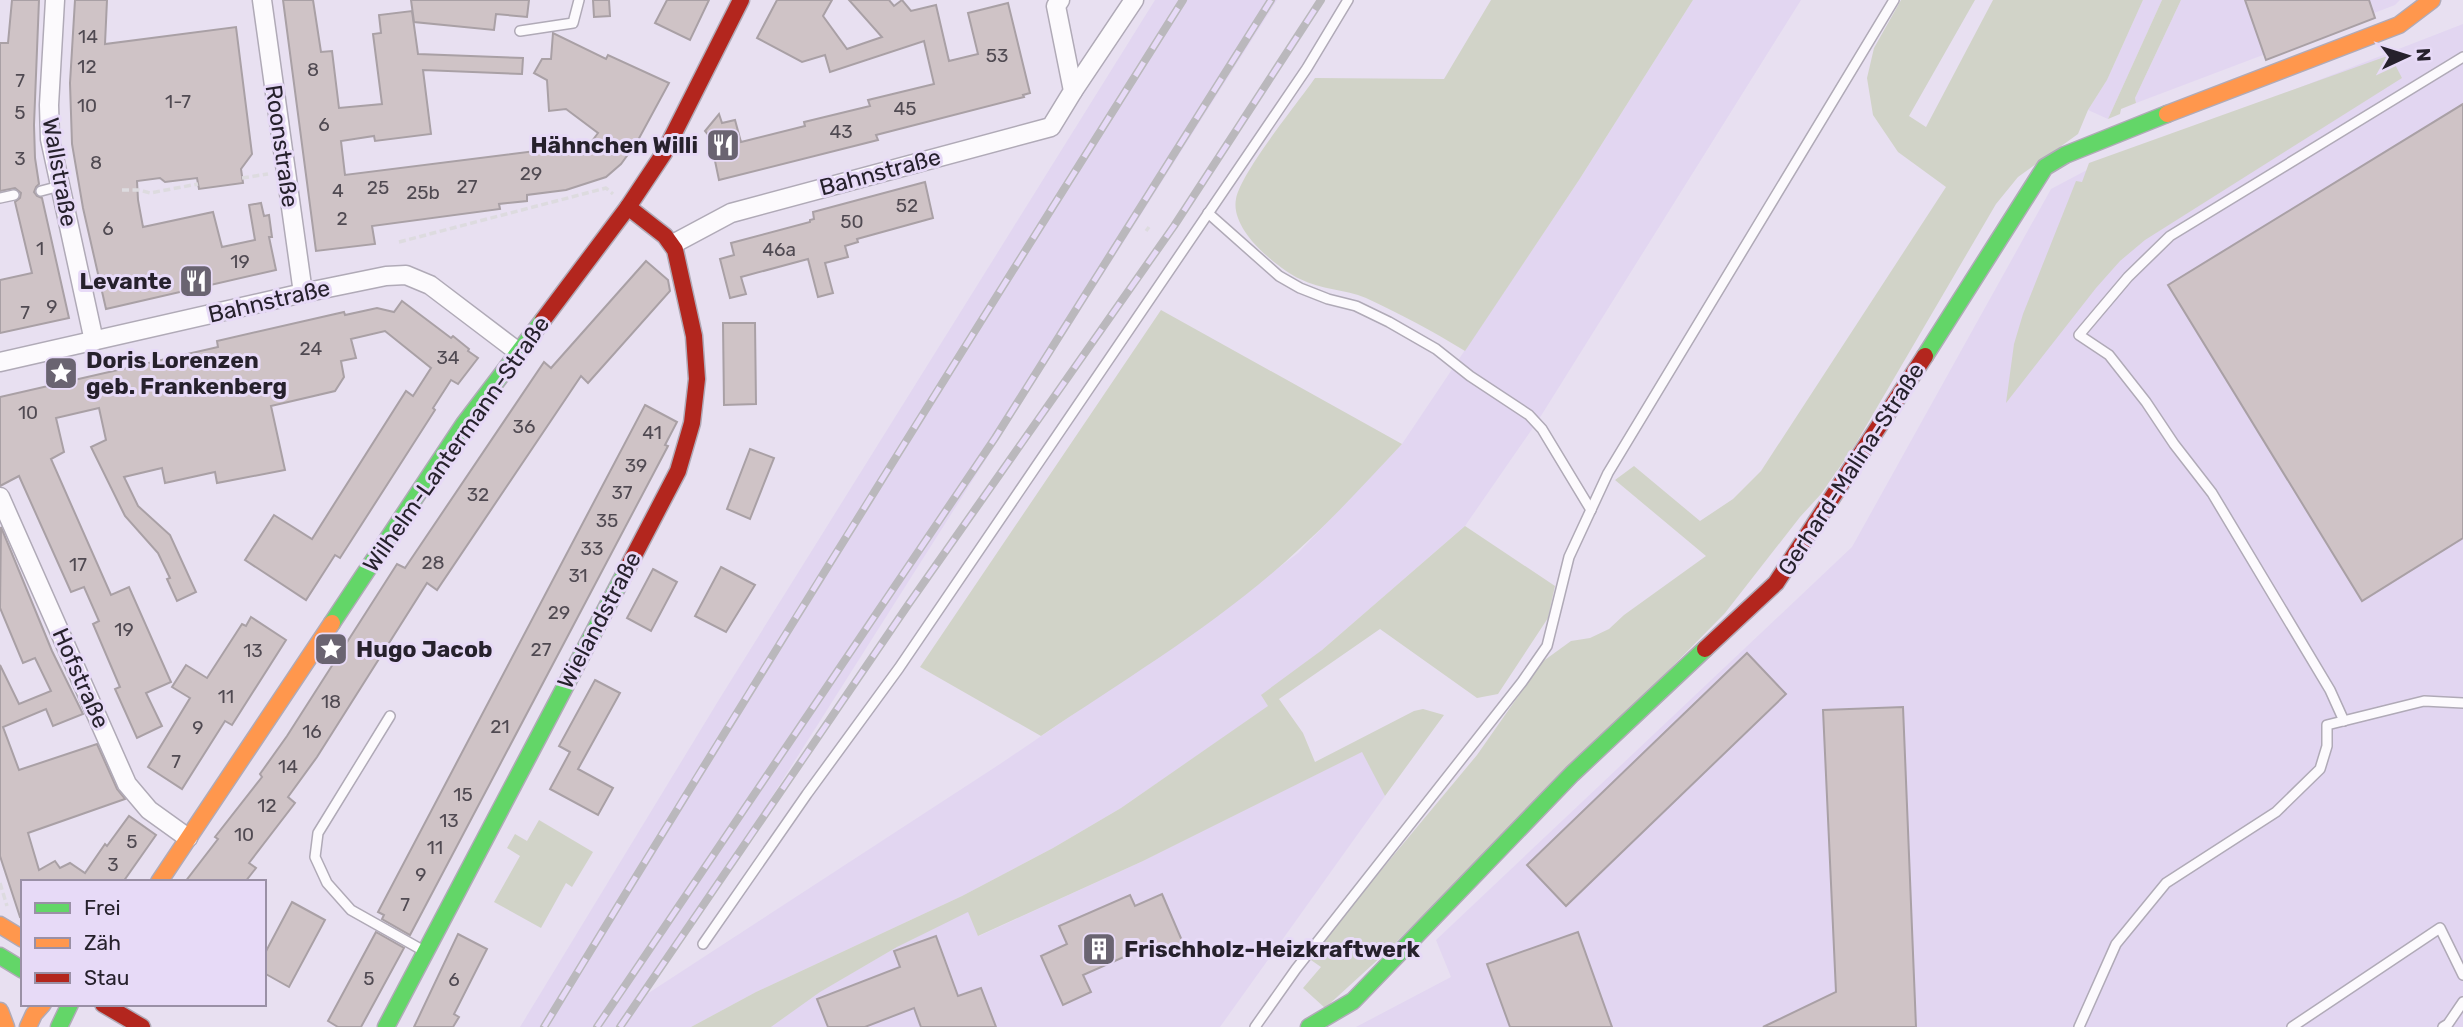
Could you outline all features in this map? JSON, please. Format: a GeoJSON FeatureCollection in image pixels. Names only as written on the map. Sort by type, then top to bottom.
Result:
{"type":"FeatureCollection","features":[{"type":"Feature","properties":{"kind":"street","name":"Wallstraße"},"geometry":{"type":"LineString","coordinates":[[55,0],[49,105],[50,139],[94,341]]}},
{"type":"Feature","properties":{"kind":"street","name":"Roonstraße"},"geometry":{"type":"LineString","coordinates":[[262,0],[303,293]]}},
{"type":"Feature","properties":{"kind":"street","name":"Wilhelm-Lantermann-Straße"},"geometry":{"type":"LineString","coordinates":[[160,880],[464,425],[517,351],[628,207],[664,153],[741,0]]}},
{"type":"Feature","properties":{"kind":"street"},"geometry":{"type":"LineString","coordinates":[[1060,0],[1056,6],[1073,90]]}},
{"type":"Feature","properties":{"kind":"street","name":"Bahnstraße"},"geometry":{"type":"LineString","coordinates":[[673,244],[731,213],[1051,127],[1134,0]]}},
{"type":"Feature","properties":{"kind":"street","name":"Gerhard-Malina-Straße"},"geometry":{"type":"LineString","coordinates":[[1309,1027],[1353,1002],[1572,774],[1776,583],[1981,270],[2045,167],[2065,155],[2112,135],[2399,25],[2432,0]]}},
{"type":"Feature","properties":{"kind":"street"},"geometry":{"type":"LineString","coordinates":[[628,207],[673,244]]}},
{"type":"Feature","properties":{"kind":"street","name":"Wielandstraße"},"geometry":{"type":"LineString","coordinates":[[386,1027],[678,471],[696,410],[698,365],[692,317],[673,244]]}},
{"type":"Feature","properties":{"kind":"street","name":"Bahnstraße"},"geometry":{"type":"LineString","coordinates":[[0,362],[303,293],[386,276],[405,275],[430,285],[517,351]]}},
{"type":"Feature","properties":{"kind":"street","name":"Hofstraße"},"geometry":{"type":"LineString","coordinates":[[0,497],[127,784],[149,810],[188,838]]}},
{"type":"Feature","properties":{"kind":"street"},"geometry":{"type":"LineString","coordinates":[[3,920],[21,923]]}},
{"type":"Feature","properties":{"kind":"street"},"geometry":{"type":"LineString","coordinates":[[3,920],[21,937]]}},
{"type":"Feature","properties":{"kind":"street"},"geometry":{"type":"LineString","coordinates":[[0,956],[21,969]]}},
{"type":"Feature","properties":{"kind":"street"},"geometry":{"type":"LineString","coordinates":[[28,1027],[42,1006]]}},
{"type":"Feature","properties":{"kind":"street"},"geometry":{"type":"LineString","coordinates":[[59,1027],[69,1006]]}},
{"type":"Feature","properties":{"kind":"street"},"geometry":{"type":"LineString","coordinates":[[106,1006],[142,1027]]}},
{"type":"Feature","properties":{"kind":"street"},"geometry":{"type":"LineString","coordinates":[[0,1011],[6,1027]]}},
{"type":"Feature","properties":{"kind":"lane"},"geometry":{"type":"LineString","coordinates":[[520,31],[573,23],[579,0]]}},
{"type":"Feature","properties":{"kind":"lane"},"geometry":{"type":"LineString","coordinates":[[703,944],[807,794],[907,657],[1307,68],[1348,0]]}},
{"type":"Feature","properties":{"kind":"lane"},"geometry":{"type":"LineString","coordinates":[[1255,1027],[1296,969],[1547,646],[1569,557],[1608,473],[1894,0]]}},
{"type":"Feature","properties":{"kind":"lane"},"geometry":{"type":"LineString","coordinates":[[2344,721],[2330,690],[2217,500],[2174,444],[2146,401],[2109,355],[2079,335],[2128,277],[2170,236],[2463,57]]}},
{"type":"Feature","properties":{"kind":"lane"},"geometry":{"type":"LineString","coordinates":[[41,191],[60,186]]}},
{"type":"Feature","properties":{"kind":"lane"},"geometry":{"type":"LineString","coordinates":[[0,198],[14,195]]}},
{"type":"Feature","properties":{"kind":"lane"},"geometry":{"type":"LineString","coordinates":[[1208,213],[1279,276],[1300,288],[1356,306],[1389,322],[1436,349],[1470,376],[1529,415],[1542,429],[1591,510]]}},
{"type":"Feature","properties":{"kind":"lane"},"geometry":{"type":"LineString","coordinates":[[2079,1027],[2116,944],[2166,883],[2276,811],[2320,769],[2327,746],[2326,725],[2424,701],[2463,703]]}},
{"type":"Feature","properties":{"kind":"lane"},"geometry":{"type":"LineString","coordinates":[[390,716],[318,833],[315,857],[327,883],[351,910],[425,952]]}},
{"type":"Feature","properties":{"kind":"lane"},"geometry":{"type":"LineString","coordinates":[[2292,1027],[2440,928],[2463,975]]}},
{"type":"Feature","properties":{"kind":"lane"},"geometry":{"type":"LineString","coordinates":[[2443,1027],[2463,1002]]}},
{"type":"Feature","properties":{"kind":"path"},"geometry":{"type":"LineString","coordinates":[[242,178],[286,171]]}},
{"type":"Feature","properties":{"kind":"path"},"geometry":{"type":"LineString","coordinates":[[122,190],[150,193],[198,184]]}},
{"type":"Feature","properties":{"kind":"path"},"geometry":{"type":"LineString","coordinates":[[399,242],[606,188],[628,207]]}},
{"type":"Feature","properties":{"kind":"path"},"geometry":{"type":"LineString","coordinates":[[0,883],[3,920]]}},
{"type":"Feature","properties":{"kind":"shaded area"},"geometry":{"type":"Polygon","coordinates":[[[1155,0],[1277,0],[647,994],[1000,764],[1187,637],[1298,553],[1402,444],[1579,180],[1693,0],[1801,0],[1539,419],[1465,526],[1322,650],[1262,695],[1269,706],[1121,808],[1053,848],[962,896],[756,992],[691,1027],[520,1027],[720,698],[1155,0]]]}},
{"type":"Feature","properties":{"kind":"shaded area"},"geometry":{"type":"Polygon","coordinates":[[[1491,0],[1693,0],[1579,180],[1465,351],[1366,298],[1316,285],[1279,266],[1247,235],[1236,211],[1236,199],[1258,156],[1315,78],[1444,79],[1491,0]]]}},
{"type":"Feature","properties":{"kind":"shaded area"},"geometry":{"type":"Polygon","coordinates":[[[1901,0],[1975,0],[1909,116],[1926,127],[1993,0],[2143,0],[2107,80],[2088,110],[2078,134],[2018,177],[1996,204],[1855,445],[1821,494],[1725,613],[1559,782],[1383,955],[1325,1008],[1303,988],[1321,967],[1308,958],[1477,755],[1542,662],[1571,641],[1590,638],[1609,629],[1624,615],[1706,556],[1615,480],[1634,466],[1700,521],[1733,499],[1761,471],[1946,187],[1898,152],[1873,115],[1867,78],[1874,48],[1901,0]]]}},
{"type":"Feature","properties":{"kind":"shaded area"},"geometry":{"type":"Polygon","coordinates":[[[2143,0],[2162,0],[2108,119],[2088,110],[2107,80],[2143,0]]]}},
{"type":"Feature","properties":{"kind":"shaded area"},"geometry":{"type":"Polygon","coordinates":[[[2162,0],[2181,0],[2135,98],[2136,103],[2121,109],[2120,114],[2108,119],[2162,0]]]}},
{"type":"Feature","properties":{"kind":"shaded area"},"geometry":{"type":"Polygon","coordinates":[[[2181,0],[2400,0],[2395,5],[2136,103],[2135,98],[2181,0]]]}},
{"type":"Feature","properties":{"kind":"shaded area"},"geometry":{"type":"Polygon","coordinates":[[[2463,24],[2463,1027],[1356,1027],[1451,977],[1436,940],[1852,547],[2051,189],[2085,171],[2463,24]]]}},
{"type":"Feature","properties":{"kind":"shaded area"},"geometry":{"type":"Polygon","coordinates":[[[2390,55],[2402,78],[2145,240],[2120,261],[2006,403],[2014,344],[2023,314],[2076,181],[2082,182],[2089,163],[2390,55]]]}},
{"type":"Feature","properties":{"kind":"shaded area"},"geometry":{"type":"Polygon","coordinates":[[[1161,310],[1402,444],[1351,499],[1268,577],[1173,648],[1041,736],[920,667],[1161,310]]]}},
{"type":"Feature","properties":{"kind":"shaded area"},"geometry":{"type":"Polygon","coordinates":[[[1465,526],[1555,586],[1548,618],[1498,694],[1477,698],[1380,629],[1279,699],[1303,733],[1315,762],[1414,711],[1423,709],[1444,715],[1385,796],[1362,752],[1143,861],[978,936],[968,912],[897,947],[820,992],[771,1027],[691,1027],[756,992],[962,896],[1121,808],[1268,706],[1261,695],[1322,650],[1465,526]]]}},
{"type":"Feature","properties":{"kind":"shaded area"},"geometry":{"type":"Polygon","coordinates":[[[1363,751],[1385,796],[1220,1027],[771,1027],[819,992],[897,947],[968,911],[979,936],[1143,861],[1363,751]]]}},
{"type":"Feature","properties":{"kind":"shaded area"},"geometry":{"type":"Polygon","coordinates":[[[539,820],[593,852],[572,887],[566,883],[541,928],[494,902],[520,856],[507,848],[515,834],[527,841],[539,820]]]}},
{"type":"Feature","properties":{"kind":"building"},"geometry":{"type":"Polygon","coordinates":[[[12,0],[39,0],[34,125],[39,184],[34,192],[42,198],[69,318],[0,333],[0,280],[32,273],[15,202],[21,193],[15,188],[0,191],[0,43],[8,43],[12,0]]]}},
{"type":"Feature","properties":{"kind":"building"},"geometry":{"type":"Polygon","coordinates":[[[75,0],[107,0],[105,44],[236,27],[252,154],[241,169],[243,183],[199,189],[197,178],[165,182],[160,178],[137,181],[138,200],[143,227],[213,212],[222,247],[255,240],[249,205],[261,203],[264,216],[269,215],[272,237],[269,237],[276,270],[106,309],[83,208],[72,144],[70,83],[75,0]]]}},
{"type":"Feature","properties":{"kind":"building"},"geometry":{"type":"Polygon","coordinates":[[[283,0],[313,0],[321,52],[332,51],[339,108],[382,104],[373,34],[381,33],[379,15],[412,11],[418,54],[523,58],[522,74],[423,70],[431,134],[375,141],[374,136],[341,141],[345,175],[551,149],[553,155],[583,153],[598,133],[566,109],[549,111],[547,80],[534,73],[542,59],[551,59],[553,33],[606,59],[608,55],[669,83],[637,142],[621,164],[606,177],[566,190],[527,195],[527,201],[499,204],[500,209],[372,226],[375,244],[316,251],[283,0]]]}},
{"type":"Feature","properties":{"kind":"building"},"geometry":{"type":"Polygon","coordinates":[[[411,0],[529,0],[527,17],[496,14],[494,30],[414,22],[411,0]]]}},
{"type":"Feature","properties":{"kind":"building"},"geometry":{"type":"Polygon","coordinates":[[[593,0],[609,0],[610,16],[594,17],[593,0]]]}},
{"type":"Feature","properties":{"kind":"building"},"geometry":{"type":"Polygon","coordinates":[[[667,0],[709,0],[690,40],[655,23],[667,0]]]}},
{"type":"Feature","properties":{"kind":"building"},"geometry":{"type":"Polygon","coordinates":[[[777,0],[832,0],[823,16],[847,49],[882,37],[849,0],[889,0],[894,6],[902,0],[911,11],[936,5],[949,61],[978,54],[968,13],[1008,3],[1030,93],[1023,95],[1024,97],[876,135],[878,140],[719,180],[710,137],[705,131],[719,114],[722,123],[735,120],[741,142],[805,126],[804,122],[870,106],[868,100],[934,84],[924,41],[830,72],[825,55],[802,62],[757,38],[777,0]]]}},
{"type":"Feature","properties":{"kind":"building"},"geometry":{"type":"Polygon","coordinates":[[[2245,0],[2369,0],[2375,18],[2266,60],[2245,0]]]}},
{"type":"Feature","properties":{"kind":"building"},"geometry":{"type":"Polygon","coordinates":[[[2463,104],[2463,538],[2362,601],[2168,285],[2463,104]]]}},
{"type":"Feature","properties":{"kind":"building"},"geometry":{"type":"Polygon","coordinates":[[[925,182],[933,218],[857,239],[858,242],[845,246],[848,257],[825,263],[833,293],[818,297],[808,259],[741,277],[746,294],[730,298],[720,259],[734,255],[731,243],[810,222],[814,219],[813,212],[925,182]]]}},
{"type":"Feature","properties":{"kind":"building"},"geometry":{"type":"Polygon","coordinates":[[[646,261],[668,280],[670,291],[588,383],[581,376],[437,590],[427,583],[317,757],[288,797],[295,803],[249,863],[256,868],[247,880],[187,880],[218,839],[215,837],[262,777],[260,774],[397,564],[405,568],[544,362],[551,368],[646,261]]]}},
{"type":"Feature","properties":{"kind":"building"},"geometry":{"type":"Polygon","coordinates":[[[402,301],[451,338],[453,336],[478,358],[458,384],[451,380],[433,408],[435,410],[340,558],[335,555],[306,600],[245,560],[274,515],[312,539],[406,391],[413,396],[431,368],[385,331],[351,339],[356,358],[341,361],[344,377],[335,391],[271,406],[285,470],[217,483],[215,472],[165,483],[162,468],[124,477],[138,506],[170,535],[196,592],[177,601],[158,553],[125,516],[91,447],[106,440],[99,408],[56,418],[64,452],[51,459],[111,595],[129,587],[171,682],[146,693],[162,726],[137,738],[115,689],[120,687],[93,624],[99,621],[84,587],[71,592],[19,476],[0,486],[0,397],[218,347],[217,341],[344,312],[345,315],[377,308],[394,312],[402,301]]]}},
{"type":"Feature","properties":{"kind":"building"},"geometry":{"type":"Polygon","coordinates":[[[723,323],[755,323],[756,404],[724,405],[723,323]]]}},
{"type":"Feature","properties":{"kind":"building"},"geometry":{"type":"Polygon","coordinates":[[[645,405],[677,422],[665,445],[668,446],[410,935],[382,919],[384,915],[378,912],[645,405]]]}},
{"type":"Feature","properties":{"kind":"building"},"geometry":{"type":"Polygon","coordinates":[[[750,449],[774,458],[750,519],[727,509],[750,449]]]}},
{"type":"Feature","properties":{"kind":"building"},"geometry":{"type":"Polygon","coordinates":[[[1,527],[52,651],[83,714],[53,726],[46,709],[3,727],[19,770],[97,744],[117,789],[125,799],[28,833],[39,870],[55,861],[60,868],[70,863],[85,873],[129,816],[156,835],[124,880],[21,880],[20,917],[0,856],[0,665],[19,704],[51,691],[35,658],[23,663],[0,608],[1,527]]]}},
{"type":"Feature","properties":{"kind":"building"},"geometry":{"type":"Polygon","coordinates":[[[721,567],[755,585],[726,632],[695,616],[721,567]]]}},
{"type":"Feature","properties":{"kind":"building"},"geometry":{"type":"Polygon","coordinates":[[[653,569],[677,582],[651,631],[627,618],[653,569]]]}},
{"type":"Feature","properties":{"kind":"building"},"geometry":{"type":"Polygon","coordinates":[[[251,617],[286,640],[232,725],[225,721],[182,789],[148,767],[190,698],[172,687],[186,665],[207,678],[242,624],[246,626],[251,617]]]}},
{"type":"Feature","properties":{"kind":"building"},"geometry":{"type":"Polygon","coordinates":[[[1747,653],[1786,694],[1566,906],[1527,865],[1747,653]]]}},
{"type":"Feature","properties":{"kind":"building"},"geometry":{"type":"Polygon","coordinates":[[[595,680],[620,693],[578,769],[613,788],[598,815],[550,789],[570,752],[559,746],[595,680]]]}},
{"type":"Feature","properties":{"kind":"building"},"geometry":{"type":"Polygon","coordinates":[[[1903,707],[1916,1027],[1763,1027],[1836,992],[1823,710],[1903,707]]]}},
{"type":"Feature","properties":{"kind":"building","name":"Frischholz-Heizkraftwerk"},"geometry":{"type":"Polygon","coordinates":[[[1162,894],[1183,943],[1158,954],[1153,944],[1083,975],[1091,992],[1063,1005],[1041,956],[1067,944],[1059,926],[1130,895],[1135,906],[1162,894]]]}},
{"type":"Feature","properties":{"kind":"building"},"geometry":{"type":"Polygon","coordinates":[[[292,902],[325,920],[289,987],[266,974],[266,951],[292,902]]]}},
{"type":"Feature","properties":{"kind":"building"},"geometry":{"type":"Polygon","coordinates":[[[376,932],[404,948],[361,1027],[338,1027],[328,1021],[376,932]]]}},
{"type":"Feature","properties":{"kind":"building"},"geometry":{"type":"Polygon","coordinates":[[[1578,932],[1612,1027],[1510,1027],[1487,964],[1578,932]]]}},
{"type":"Feature","properties":{"kind":"building"},"geometry":{"type":"Polygon","coordinates":[[[458,934],[487,949],[454,1014],[459,1017],[453,1027],[414,1027],[458,934]]]}},
{"type":"Feature","properties":{"kind":"building"},"geometry":{"type":"Polygon","coordinates":[[[936,936],[958,996],[981,988],[996,1027],[921,1027],[914,1008],[865,1027],[828,1027],[817,999],[900,967],[894,951],[936,936]]]}},
{"type":"Feature","properties":{"kind":"railway"},"geometry":{"type":"LineString","coordinates":[[544,1027],[702,769],[1183,0]]}},
{"type":"Feature","properties":{"kind":"railway"},"geometry":{"type":"LineString","coordinates":[[597,1027],[995,438],[1271,0]]}},
{"type":"Feature","properties":{"kind":"railway"},"geometry":{"type":"LineString","coordinates":[[620,1027],[908,605],[1174,226],[1321,0]]}},
{"type":"Feature","properties":{"kind":"traffic: fast"},"geometry":{"type":"LineString","coordinates":[[1925,356],[2045,167],[2065,155],[2167,114]]}},
{"type":"Feature","properties":{"kind":"traffic: fast"},"geometry":{"type":"LineString","coordinates":[[332,623],[464,424],[543,320]]}},
{"type":"Feature","properties":{"kind":"traffic: fast"},"geometry":{"type":"LineString","coordinates":[[386,1027],[628,567]]}},
{"type":"Feature","properties":{"kind":"traffic: fast"},"geometry":{"type":"LineString","coordinates":[[1309,1027],[1353,1001],[1572,774],[1705,649]]}},
{"type":"Feature","properties":{"kind":"traffic: fast"},"geometry":{"type":"LineString","coordinates":[[0,956],[21,969]]}},
{"type":"Feature","properties":{"kind":"traffic: fast"},"geometry":{"type":"LineString","coordinates":[[59,1027],[69,1006]]}},
{"type":"Feature","properties":{"kind":"traffic: slow"},"geometry":{"type":"LineString","coordinates":[[2167,114],[2399,25],[2432,0]]}},
{"type":"Feature","properties":{"kind":"traffic: slow"},"geometry":{"type":"LineString","coordinates":[[160,880],[332,623]]}},
{"type":"Feature","properties":{"kind":"traffic: slow"},"geometry":{"type":"LineString","coordinates":[[0,925],[21,938]]}},
{"type":"Feature","properties":{"kind":"traffic: slow"},"geometry":{"type":"LineString","coordinates":[[28,1027],[41,1006]]}},
{"type":"Feature","properties":{"kind":"traffic: slow"},"geometry":{"type":"LineString","coordinates":[[0,1011],[6,1027]]}},
{"type":"Feature","properties":{"kind":"traffic: jam"},"geometry":{"type":"LineString","coordinates":[[543,320],[628,207],[664,153],[741,0]]}},
{"type":"Feature","properties":{"kind":"traffic: jam"},"geometry":{"type":"LineString","coordinates":[[628,207],[665,236],[675,250],[694,336],[697,379],[692,423],[678,471],[628,567]]}},
{"type":"Feature","properties":{"kind":"traffic: jam"},"geometry":{"type":"LineString","coordinates":[[1705,649],[1776,583],[1925,356]]}},
{"type":"Feature","properties":{"kind":"traffic: jam"},"geometry":{"type":"LineString","coordinates":[[106,1006],[142,1027]]}},
{"type":"Feature","properties":{"kind":"place","name":"Hähnchen Willi"},"geometry":{"type":"Point","coordinates":[723,145]}},
{"type":"Feature","properties":{"kind":"place","name":"Levante"},"geometry":{"type":"Point","coordinates":[196,281]}},
{"type":"Feature","properties":{"kind":"place","name":"Doris Lorenzen geb. Frankenberg"},"geometry":{"type":"Point","coordinates":[61,373]}},
{"type":"Feature","properties":{"kind":"place","name":"Hugo Jacob"},"geometry":{"type":"Point","coordinates":[331,649]}},
{"type":"Feature","properties":{"kind":"place","name":"Frischholz-Heizkraftwerk"},"geometry":{"type":"Point","coordinates":[1099,949]}}]}
